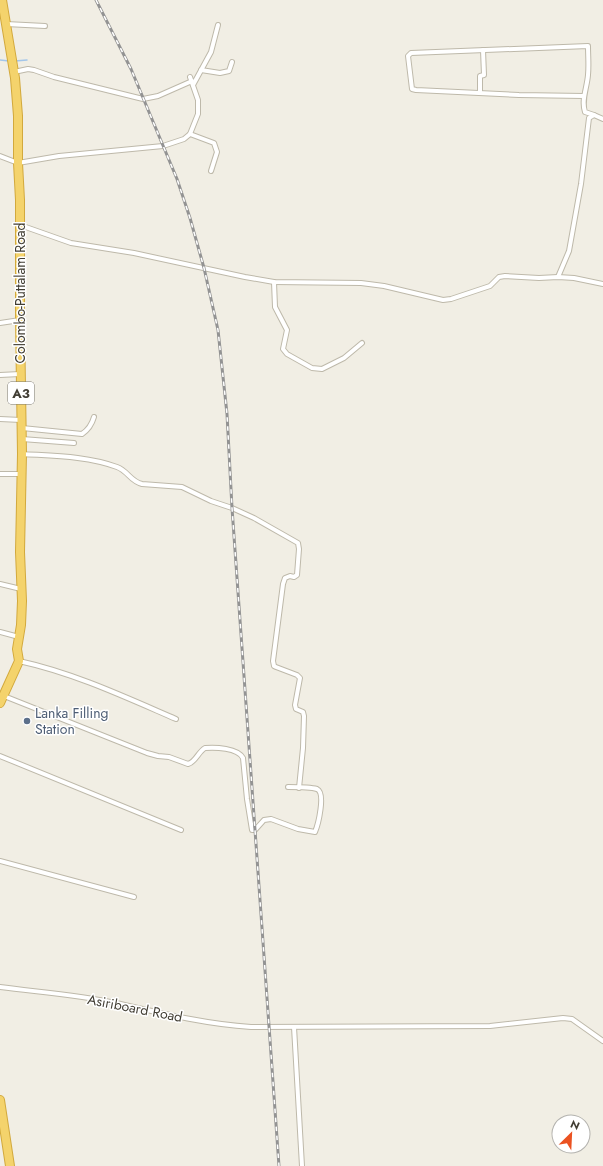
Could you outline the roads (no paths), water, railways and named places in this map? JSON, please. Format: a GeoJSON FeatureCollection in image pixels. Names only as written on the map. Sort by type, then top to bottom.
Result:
{"type":"FeatureCollection","features":[{"type":"Feature","properties":{"kind":"highway","name":"Colombo-Puttalam Road"},"geometry":{"type":"LineString","coordinates":[[2,0],[14,72],[18,116],[22,439],[20,552],[22,589],[21,619],[17,649],[19,661],[2,699]]}},
{"type":"Feature","properties":{"kind":"highway"},"geometry":{"type":"LineString","coordinates":[[0,1100],[4,1143],[10,1166]]}},
{"type":"Feature","properties":{"kind":"street"},"geometry":{"type":"LineString","coordinates":[[6,24],[45,26]]}},
{"type":"Feature","properties":{"kind":"street"},"geometry":{"type":"LineString","coordinates":[[14,72],[28,69],[34,70],[54,77],[143,99],[158,96],[192,81],[201,70],[211,52],[218,26]]}},
{"type":"Feature","properties":{"kind":"street"},"geometry":{"type":"LineString","coordinates":[[584,96],[519,95],[412,89],[408,56],[412,53],[588,46],[588,76],[584,96],[582,105],[585,112],[603,119]]}},
{"type":"Feature","properties":{"kind":"street"},"geometry":{"type":"LineString","coordinates":[[480,93],[480,76],[484,75],[483,50]]}},
{"type":"Feature","properties":{"kind":"street"},"geometry":{"type":"LineString","coordinates":[[201,70],[220,73],[229,71],[232,62]]}},
{"type":"Feature","properties":{"kind":"street"},"geometry":{"type":"LineString","coordinates":[[0,156],[18,163],[59,156],[163,146],[184,139],[190,134],[198,114],[198,100],[192,81]]}},
{"type":"Feature","properties":{"kind":"street"},"geometry":{"type":"LineString","coordinates":[[558,277],[570,251],[581,184],[588,121],[589,118],[594,115]]}},
{"type":"Feature","properties":{"kind":"street"},"geometry":{"type":"LineString","coordinates":[[190,134],[214,143],[217,152],[211,171]]}},
{"type":"Feature","properties":{"kind":"street"},"geometry":{"type":"LineString","coordinates":[[20,225],[71,243],[134,253],[245,277],[274,282],[361,283],[384,286],[443,300],[451,299],[490,286],[499,277],[506,276],[574,278],[603,284]]}},
{"type":"Feature","properties":{"kind":"street"},"geometry":{"type":"LineString","coordinates":[[274,282],[275,307],[287,330],[283,349],[287,354],[312,368],[322,369],[344,358],[362,343]]}},
{"type":"Feature","properties":{"kind":"street"},"geometry":{"type":"LineString","coordinates":[[0,323],[20,320]]}},
{"type":"Feature","properties":{"kind":"street"},"geometry":{"type":"LineString","coordinates":[[0,374],[20,374]]}},
{"type":"Feature","properties":{"kind":"street"},"geometry":{"type":"LineString","coordinates":[[0,419],[82,434],[87,430],[94,417]]}},
{"type":"Feature","properties":{"kind":"street"},"geometry":{"type":"LineString","coordinates":[[22,439],[74,443]]}},
{"type":"Feature","properties":{"kind":"street"},"geometry":{"type":"LineString","coordinates":[[22,454],[94,461],[123,470],[136,483],[182,487],[254,518],[298,543],[297,575],[294,577],[290,576],[285,578],[283,584],[273,661],[274,666],[297,675],[300,678],[295,705],[296,709],[303,712],[304,716],[303,748],[299,788]]}},
{"type":"Feature","properties":{"kind":"street"},"geometry":{"type":"LineString","coordinates":[[0,474],[21,474]]}},
{"type":"Feature","properties":{"kind":"street"},"geometry":{"type":"LineString","coordinates":[[0,584],[22,589]]}},
{"type":"Feature","properties":{"kind":"street"},"geometry":{"type":"LineString","coordinates":[[0,632],[19,637]]}},
{"type":"Feature","properties":{"kind":"street"},"geometry":{"type":"LineString","coordinates":[[19,661],[42,666],[79,679],[136,701],[176,719]]}},
{"type":"Feature","properties":{"kind":"street"},"geometry":{"type":"LineString","coordinates":[[2,699],[147,753],[169,757],[188,764],[191,763],[199,752],[205,748],[237,751],[243,758],[252,830],[255,830],[264,820],[271,819],[298,829],[316,831],[321,794],[316,789],[288,787]]}},
{"type":"Feature","properties":{"kind":"street"},"geometry":{"type":"LineString","coordinates":[[0,756],[181,830]]}},
{"type":"Feature","properties":{"kind":"street"},"geometry":{"type":"LineString","coordinates":[[0,860],[134,897]]}},
{"type":"Feature","properties":{"kind":"street","name":"Asiriboard Road"},"geometry":{"type":"LineString","coordinates":[[0,987],[114,1003],[218,1024],[270,1028],[490,1026],[563,1018],[572,1019],[603,1041]]}},
{"type":"Feature","properties":{"kind":"street"},"geometry":{"type":"LineString","coordinates":[[294,1027],[302,1166]]}},
{"type":"Feature","properties":{"kind":"waterway"},"geometry":{"type":"LineString","coordinates":[[0,60],[9,61]]}},
{"type":"Feature","properties":{"kind":"waterway"},"geometry":{"type":"LineString","coordinates":[[15,61],[27,60]]}},
{"type":"Feature","properties":{"kind":"railway"},"geometry":{"type":"LineString","coordinates":[[96,0],[131,69],[177,179],[204,268],[218,330],[227,414],[232,508],[279,1166]]}},
{"type":"Feature","properties":{"kind":"place","name":"Lanka Filling Station"},"geometry":{"type":"Point","coordinates":[27,721]}}]}
